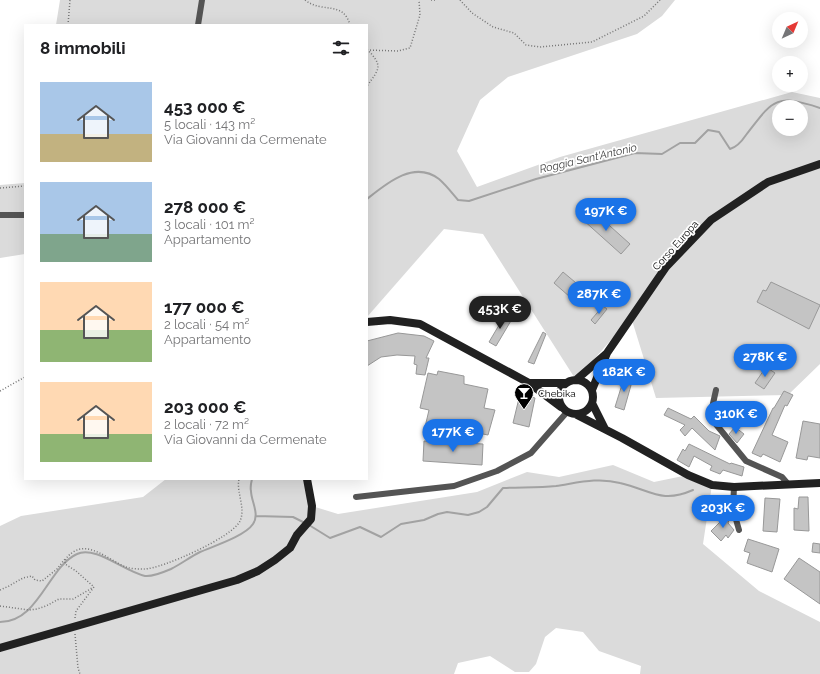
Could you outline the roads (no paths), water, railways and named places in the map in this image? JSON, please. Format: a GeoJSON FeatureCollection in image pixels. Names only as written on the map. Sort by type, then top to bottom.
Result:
{"type":"FeatureCollection","features":[{"type":"Feature","properties":{"kind":"main road","name":"Corso Europa"},"geometry":{"type":"LineString","coordinates":[[592,390],[607,353],[666,267],[711,220],[768,182],[820,164]]}},
{"type":"Feature","properties":{"kind":"main road"},"geometry":{"type":"LineString","coordinates":[[368,322],[390,320],[420,324],[528,383],[564,410],[605,429],[688,475],[712,485],[734,487],[820,483]]}},
{"type":"Feature","properties":{"kind":"main road"},"geometry":{"type":"LineString","coordinates":[[528,383],[565,383],[576,380],[607,353]]}},
{"type":"Feature","properties":{"kind":"main road"},"geometry":{"type":"LineString","coordinates":[[576,380],[587,384],[592,390],[592,404],[605,429]]}},
{"type":"Feature","properties":{"kind":"main road"},"geometry":{"type":"LineString","coordinates":[[564,410],[558,400],[559,391],[565,383]]}},
{"type":"Feature","properties":{"kind":"main road"},"geometry":{"type":"LineString","coordinates":[[577,415],[586,411],[592,404]]}},
{"type":"Feature","properties":{"kind":"main road"},"geometry":{"type":"LineString","coordinates":[[0,648],[237,580],[258,571],[290,548],[297,535],[311,519],[312,506],[307,480]]}},
{"type":"Feature","properties":{"kind":"street"},"geometry":{"type":"LineString","coordinates":[[198,24],[202,0]]}},
{"type":"Feature","properties":{"kind":"street"},"geometry":{"type":"LineString","coordinates":[[0,215],[24,215]]}},
{"type":"Feature","properties":{"kind":"street"},"geometry":{"type":"LineString","coordinates":[[716,390],[710,417],[746,461],[782,477],[788,484]]}},
{"type":"Feature","properties":{"kind":"street"},"geometry":{"type":"LineString","coordinates":[[356,497],[454,486],[497,471],[531,453],[564,410]]}},
{"type":"Feature","properties":{"kind":"street"},"geometry":{"type":"LineString","coordinates":[[734,487],[733,509],[739,530]]}},
{"type":"Feature","properties":{"kind":"waterway","name":"Roggia Sant'Antonio"},"geometry":{"type":"LineString","coordinates":[[368,198],[383,186],[401,176],[420,172],[430,174],[439,179],[447,186],[458,200],[469,201],[536,179],[635,153],[662,154],[680,143],[695,143],[708,130],[719,132],[730,149],[739,144],[769,107],[776,103],[793,101],[820,108]]}},
{"type":"Feature","properties":{"kind":"waterway","name":"Roggia Sant'Antonio"},"geometry":{"type":"LineString","coordinates":[[0,622],[13,620],[24,613],[34,604],[58,570],[77,554],[84,552],[92,553],[137,574],[148,576],[171,569],[200,552],[236,537],[249,528],[255,520],[256,516],[251,495],[252,480]]}},
{"type":"Feature","properties":{"kind":"waterway"},"geometry":{"type":"LineString","coordinates":[[309,525],[330,538],[360,527],[381,537],[401,524],[424,520],[438,514],[447,512],[468,515],[479,512],[487,507],[503,488],[549,487],[588,481],[612,481],[664,496],[682,494],[693,490]]}},
{"type":"Feature","properties":{"kind":"waterway"},"geometry":{"type":"LineString","coordinates":[[256,516],[293,517],[305,523]]}},
{"type":"Feature","properties":{"kind":"place","name":"Chebika"},"geometry":{"type":"Point","coordinates":[524,410]}}]}
